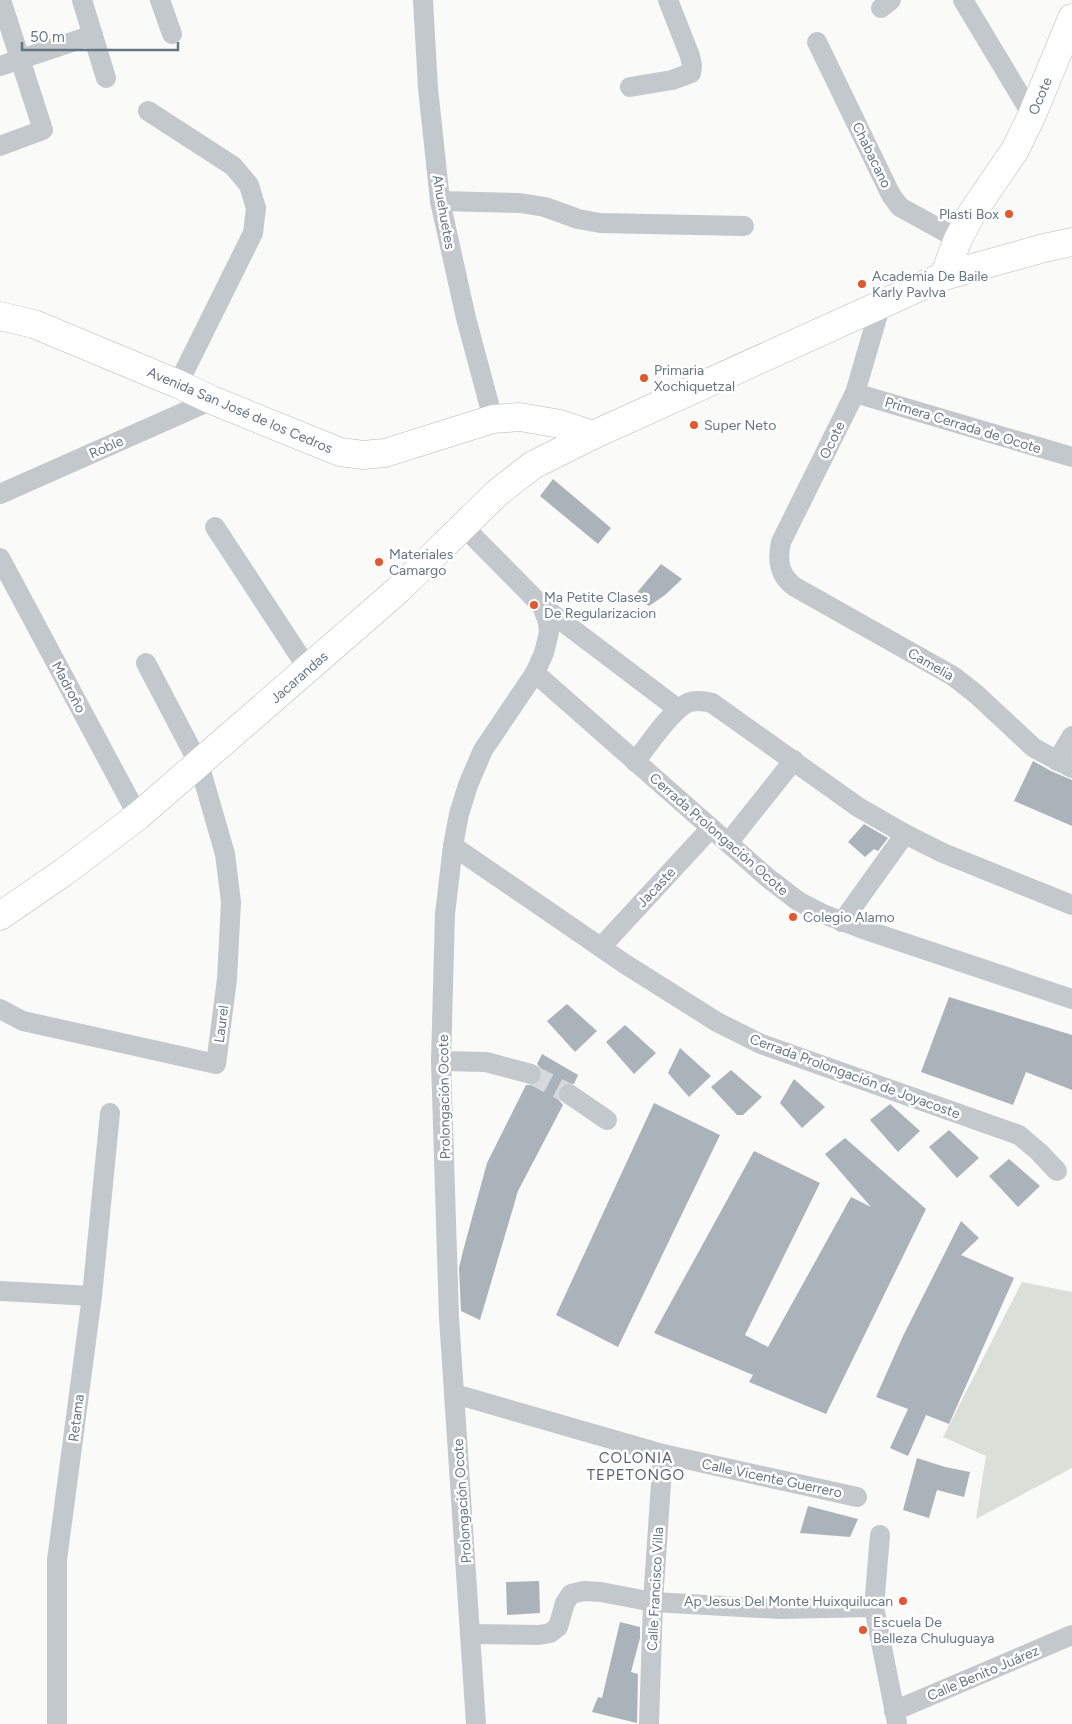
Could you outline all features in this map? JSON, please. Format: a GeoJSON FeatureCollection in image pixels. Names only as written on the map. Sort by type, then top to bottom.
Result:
{"type":"FeatureCollection","features":[{"type":"Feature","properties":{"kind":"street"},"geometry":{"type":"LineString","coordinates":[[0,146],[43,130],[1,0]]}},
{"type":"Feature","properties":{"kind":"street"},"geometry":{"type":"LineString","coordinates":[[82,0],[106,78]]}},
{"type":"Feature","properties":{"kind":"street"},"geometry":{"type":"LineString","coordinates":[[160,0],[172,34]]}},
{"type":"Feature","properties":{"kind":"street","name":"Ahuehuetes"},"geometry":{"type":"LineString","coordinates":[[423,0],[428,88],[440,200],[466,318],[493,419]]}},
{"type":"Feature","properties":{"kind":"street"},"geometry":{"type":"LineString","coordinates":[[630,87],[672,80],[691,73],[690,56],[668,0]]}},
{"type":"Feature","properties":{"kind":"street"},"geometry":{"type":"LineString","coordinates":[[963,0],[1032,115]]}},
{"type":"Feature","properties":{"kind":"street","name":"Ocote"},"geometry":{"type":"LineString","coordinates":[[944,276],[958,239],[972,213],[1015,150],[1032,115],[1072,18]]}},
{"type":"Feature","properties":{"kind":"street"},"geometry":{"type":"LineString","coordinates":[[0,66],[93,35]]}},
{"type":"Feature","properties":{"kind":"street","name":"Chabacano"},"geometry":{"type":"LineString","coordinates":[[817,42],[891,195],[900,207],[958,239]]}},
{"type":"Feature","properties":{"kind":"street"},"geometry":{"type":"LineString","coordinates":[[148,111],[233,166],[249,185],[256,208],[253,233],[178,384]]}},
{"type":"Feature","properties":{"kind":"street"},"geometry":{"type":"LineString","coordinates":[[440,200],[520,203],[544,207],[578,219],[600,223],[744,226]]}},
{"type":"Feature","properties":{"kind":"street"},"geometry":{"type":"LineString","coordinates":[[593,435],[944,276],[1072,242]]}},
{"type":"Feature","properties":{"kind":"street","name":"Ocote"},"geometry":{"type":"LineString","coordinates":[[782,572],[778,554],[781,542],[855,393],[881,304]]}},
{"type":"Feature","properties":{"kind":"street","name":"Avenida San José de los Cedros"},"geometry":{"type":"LineString","coordinates":[[0,316],[34,324],[340,452],[363,455],[385,453],[493,419],[520,417],[560,424],[593,435]]}},
{"type":"Feature","properties":{"kind":"street","name":"Primera Cerrada de Ocote"},"geometry":{"type":"LineString","coordinates":[[855,393],[1072,458]]}},
{"type":"Feature","properties":{"kind":"street","name":"Roble"},"geometry":{"type":"LineString","coordinates":[[0,494],[212,400]]}},
{"type":"Feature","properties":{"kind":"street","name":"Jacarandas"},"geometry":{"type":"LineString","coordinates":[[0,916],[64,872],[138,816],[398,590],[497,493],[533,465],[593,435]]}},
{"type":"Feature","properties":{"kind":"street","name":"Prolongación Ocote"},"geometry":{"type":"LineString","coordinates":[[464,526],[542,606],[548,622],[549,632],[544,653],[534,673],[483,750],[468,785],[459,814],[453,846],[446,914],[441,1061],[449,1318],[476,1724]]}},
{"type":"Feature","properties":{"kind":"street"},"geometry":{"type":"LineString","coordinates":[[215,527],[308,668]]}},
{"type":"Feature","properties":{"kind":"street","name":"Madroño"},"geometry":{"type":"LineString","coordinates":[[0,558],[138,816]]}},
{"type":"Feature","properties":{"kind":"street","name":"Camelia"},"geometry":{"type":"LineString","coordinates":[[782,572],[786,581],[795,587],[953,676],[976,694],[1034,748],[1064,764]]}},
{"type":"Feature","properties":{"kind":"street"},"geometry":{"type":"LineString","coordinates":[[542,606],[678,709]]}},
{"type":"Feature","properties":{"kind":"street"},"geometry":{"type":"LineString","coordinates":[[146,664],[199,764]]}},
{"type":"Feature","properties":{"kind":"street","name":"Cerrada Prolongación Ocote"},"geometry":{"type":"LineString","coordinates":[[534,673],[768,878],[798,901],[842,922],[1072,999]]}},
{"type":"Feature","properties":{"kind":"street"},"geometry":{"type":"LineString","coordinates":[[635,762],[678,709],[688,703],[701,700],[712,703],[858,807],[905,834],[943,853],[1072,905]]}},
{"type":"Feature","properties":{"kind":"street"},"geometry":{"type":"LineString","coordinates":[[1064,764],[1072,736]]}},
{"type":"Feature","properties":{"kind":"street"},"geometry":{"type":"LineString","coordinates":[[728,843],[794,760]]}},
{"type":"Feature","properties":{"kind":"street","name":"Laurel"},"geometry":{"type":"LineString","coordinates":[[0,1009],[23,1020],[216,1064],[227,979],[231,902],[225,854],[199,764]]}},
{"type":"Feature","properties":{"kind":"street","name":"Jacaste"},"geometry":{"type":"LineString","coordinates":[[600,947],[711,828]]}},
{"type":"Feature","properties":{"kind":"street"},"geometry":{"type":"LineString","coordinates":[[842,922],[905,834]]}},
{"type":"Feature","properties":{"kind":"street","name":"Cerrada Prolongación de Joyacoste"},"geometry":{"type":"LineString","coordinates":[[453,846],[600,947],[717,1022],[760,1044],[1019,1135],[1057,1171]]}},
{"type":"Feature","properties":{"kind":"street"},"geometry":{"type":"LineString","coordinates":[[441,1061],[486,1062],[532,1074]]}},
{"type":"Feature","properties":{"kind":"street"},"geometry":{"type":"LineString","coordinates":[[569,1094],[607,1120]]}},
{"type":"Feature","properties":{"kind":"street","name":"Retama"},"geometry":{"type":"LineString","coordinates":[[57,1724],[58,1560],[92,1296],[110,1113]]}},
{"type":"Feature","properties":{"kind":"street"},"geometry":{"type":"LineString","coordinates":[[0,1291],[92,1296]]}},
{"type":"Feature","properties":{"kind":"street","name":"Calle Vicente Guerrero"},"geometry":{"type":"LineString","coordinates":[[455,1394],[663,1454],[857,1497]]}},
{"type":"Feature","properties":{"kind":"street","name":"Calle Francisco Villa"},"geometry":{"type":"LineString","coordinates":[[649,1724],[653,1602],[663,1454]]}},
{"type":"Feature","properties":{"kind":"street"},"geometry":{"type":"LineString","coordinates":[[880,1535],[874,1607],[896,1717]]}},
{"type":"Feature","properties":{"kind":"street"},"geometry":{"type":"LineString","coordinates":[[471,1634],[539,1635],[550,1633],[558,1627],[565,1603],[571,1594],[584,1591],[601,1592],[653,1602],[779,1609],[874,1607]]}},
{"type":"Feature","properties":{"kind":"street","name":"Calle Benito Juárez"},"geometry":{"type":"LineString","coordinates":[[896,1717],[1072,1634]]}},
{"type":"Feature","properties":{"kind":"shaded area"},"geometry":{"type":"Polygon","coordinates":[[[1022,1282],[1072,1292],[1072,1468],[976,1519],[986,1456],[943,1437],[1022,1282]]]}},
{"type":"Feature","properties":{"kind":"building"},"geometry":{"type":"Polygon","coordinates":[[[553,479],[611,528],[598,544],[540,496],[553,479]]]}},
{"type":"Feature","properties":{"kind":"building"},"geometry":{"type":"Polygon","coordinates":[[[661,564],[682,579],[665,595],[649,606],[634,596],[661,564]]]}},
{"type":"Feature","properties":{"kind":"building"},"geometry":{"type":"Polygon","coordinates":[[[1033,761],[1072,780],[1072,826],[1014,801],[1033,761]]]}},
{"type":"Feature","properties":{"kind":"building"},"geometry":{"type":"Polygon","coordinates":[[[864,824],[888,838],[878,851],[874,849],[865,857],[848,842],[864,824]]]}},
{"type":"Feature","properties":{"kind":"building"},"geometry":{"type":"Polygon","coordinates":[[[949,997],[1072,1035],[1072,1090],[1026,1072],[1013,1105],[921,1072],[949,997]]]}},
{"type":"Feature","properties":{"kind":"building"},"geometry":{"type":"Polygon","coordinates":[[[567,1004],[597,1031],[575,1052],[547,1021],[567,1004]]]}},
{"type":"Feature","properties":{"kind":"building"},"geometry":{"type":"Polygon","coordinates":[[[625,1025],[656,1053],[634,1074],[606,1042],[625,1025]]]}},
{"type":"Feature","properties":{"kind":"building"},"geometry":{"type":"Polygon","coordinates":[[[680,1048],[711,1076],[689,1097],[668,1073],[680,1048]]]}},
{"type":"Feature","properties":{"kind":"building"},"geometry":{"type":"Polygon","coordinates":[[[542,1054],[578,1075],[574,1084],[564,1083],[559,1088],[558,1099],[563,1105],[518,1191],[480,1320],[461,1311],[459,1268],[487,1163],[526,1085],[535,1085],[542,1078],[542,1070],[537,1064],[542,1054]]]}},
{"type":"Feature","properties":{"kind":"building"},"geometry":{"type":"Polygon","coordinates":[[[731,1070],[762,1097],[743,1115],[737,1115],[711,1087],[731,1070]]]}},
{"type":"Feature","properties":{"kind":"building"},"geometry":{"type":"Polygon","coordinates":[[[794,1079],[825,1107],[802,1128],[780,1103],[794,1079]]]}},
{"type":"Feature","properties":{"kind":"building"},"geometry":{"type":"Polygon","coordinates":[[[654,1103],[720,1135],[618,1347],[556,1315],[654,1103]]]}},
{"type":"Feature","properties":{"kind":"building"},"geometry":{"type":"Polygon","coordinates":[[[890,1104],[920,1131],[898,1152],[870,1120],[890,1104]]]}},
{"type":"Feature","properties":{"kind":"building"},"geometry":{"type":"Polygon","coordinates":[[[949,1130],[979,1158],[957,1178],[929,1147],[949,1130]]]}},
{"type":"Feature","properties":{"kind":"building"},"geometry":{"type":"Polygon","coordinates":[[[845,1138],[926,1209],[826,1414],[749,1382],[753,1375],[654,1333],[754,1151],[820,1183],[745,1335],[768,1347],[851,1197],[871,1207],[825,1154],[845,1138]]]}},
{"type":"Feature","properties":{"kind":"building"},"geometry":{"type":"Polygon","coordinates":[[[1009,1159],[1040,1186],[1018,1207],[989,1176],[1009,1159]]]}},
{"type":"Feature","properties":{"kind":"building"},"geometry":{"type":"Polygon","coordinates":[[[961,1221],[979,1238],[961,1255],[1014,1278],[949,1424],[926,1415],[908,1456],[890,1448],[908,1409],[876,1397],[903,1336],[961,1221]]]}},
{"type":"Feature","properties":{"kind":"building"},"geometry":{"type":"Polygon","coordinates":[[[917,1458],[945,1467],[970,1472],[964,1497],[937,1490],[929,1518],[903,1510],[917,1458]]]}},
{"type":"Feature","properties":{"kind":"building"},"geometry":{"type":"Polygon","coordinates":[[[808,1506],[858,1519],[850,1537],[800,1533],[808,1506]]]}},
{"type":"Feature","properties":{"kind":"building"},"geometry":{"type":"Polygon","coordinates":[[[539,1581],[540,1613],[507,1615],[506,1582],[539,1581]]]}},
{"type":"Feature","properties":{"kind":"building"},"geometry":{"type":"Polygon","coordinates":[[[620,1622],[640,1627],[640,1638],[631,1672],[638,1674],[637,1723],[592,1712],[598,1697],[602,1698],[620,1622]]]}},
{"type":"Feature","properties":{"kind":"tunnel"},"geometry":{"type":"LineString","coordinates":[[531,1074],[569,1094]]}},
{"type":"Feature","properties":{"kind":"place","name":"Plasti Box"},"geometry":{"type":"Point","coordinates":[1009,214]}},
{"type":"Feature","properties":{"kind":"place","name":"Academia De Baile Karly Pavlva"},"geometry":{"type":"Point","coordinates":[862,284]}},
{"type":"Feature","properties":{"kind":"place","name":"Primaria Xochiquetzal"},"geometry":{"type":"Point","coordinates":[644,378]}},
{"type":"Feature","properties":{"kind":"place","name":"Super Neto"},"geometry":{"type":"Point","coordinates":[694,425]}},
{"type":"Feature","properties":{"kind":"place","name":"Materiales Camargo"},"geometry":{"type":"Point","coordinates":[379,562]}},
{"type":"Feature","properties":{"kind":"place","name":"Ma Petite Clases De Regularizacion"},"geometry":{"type":"Point","coordinates":[534,605]}},
{"type":"Feature","properties":{"kind":"place","name":"Colegio Alamo"},"geometry":{"type":"Point","coordinates":[793,917]}},
{"type":"Feature","properties":{"kind":"place","name":"Ap Jesus Del Monte Huixquilucan"},"geometry":{"type":"Point","coordinates":[903,1601]}},
{"type":"Feature","properties":{"kind":"place","name":"Escuela De Belleza Chuluguaya"},"geometry":{"type":"Point","coordinates":[863,1630]}},
{"type":"Feature","properties":{"kind":"district","name":"COLONIA TEPETONGO"},"geometry":{"type":"Point","coordinates":[636,1466]}}]}
